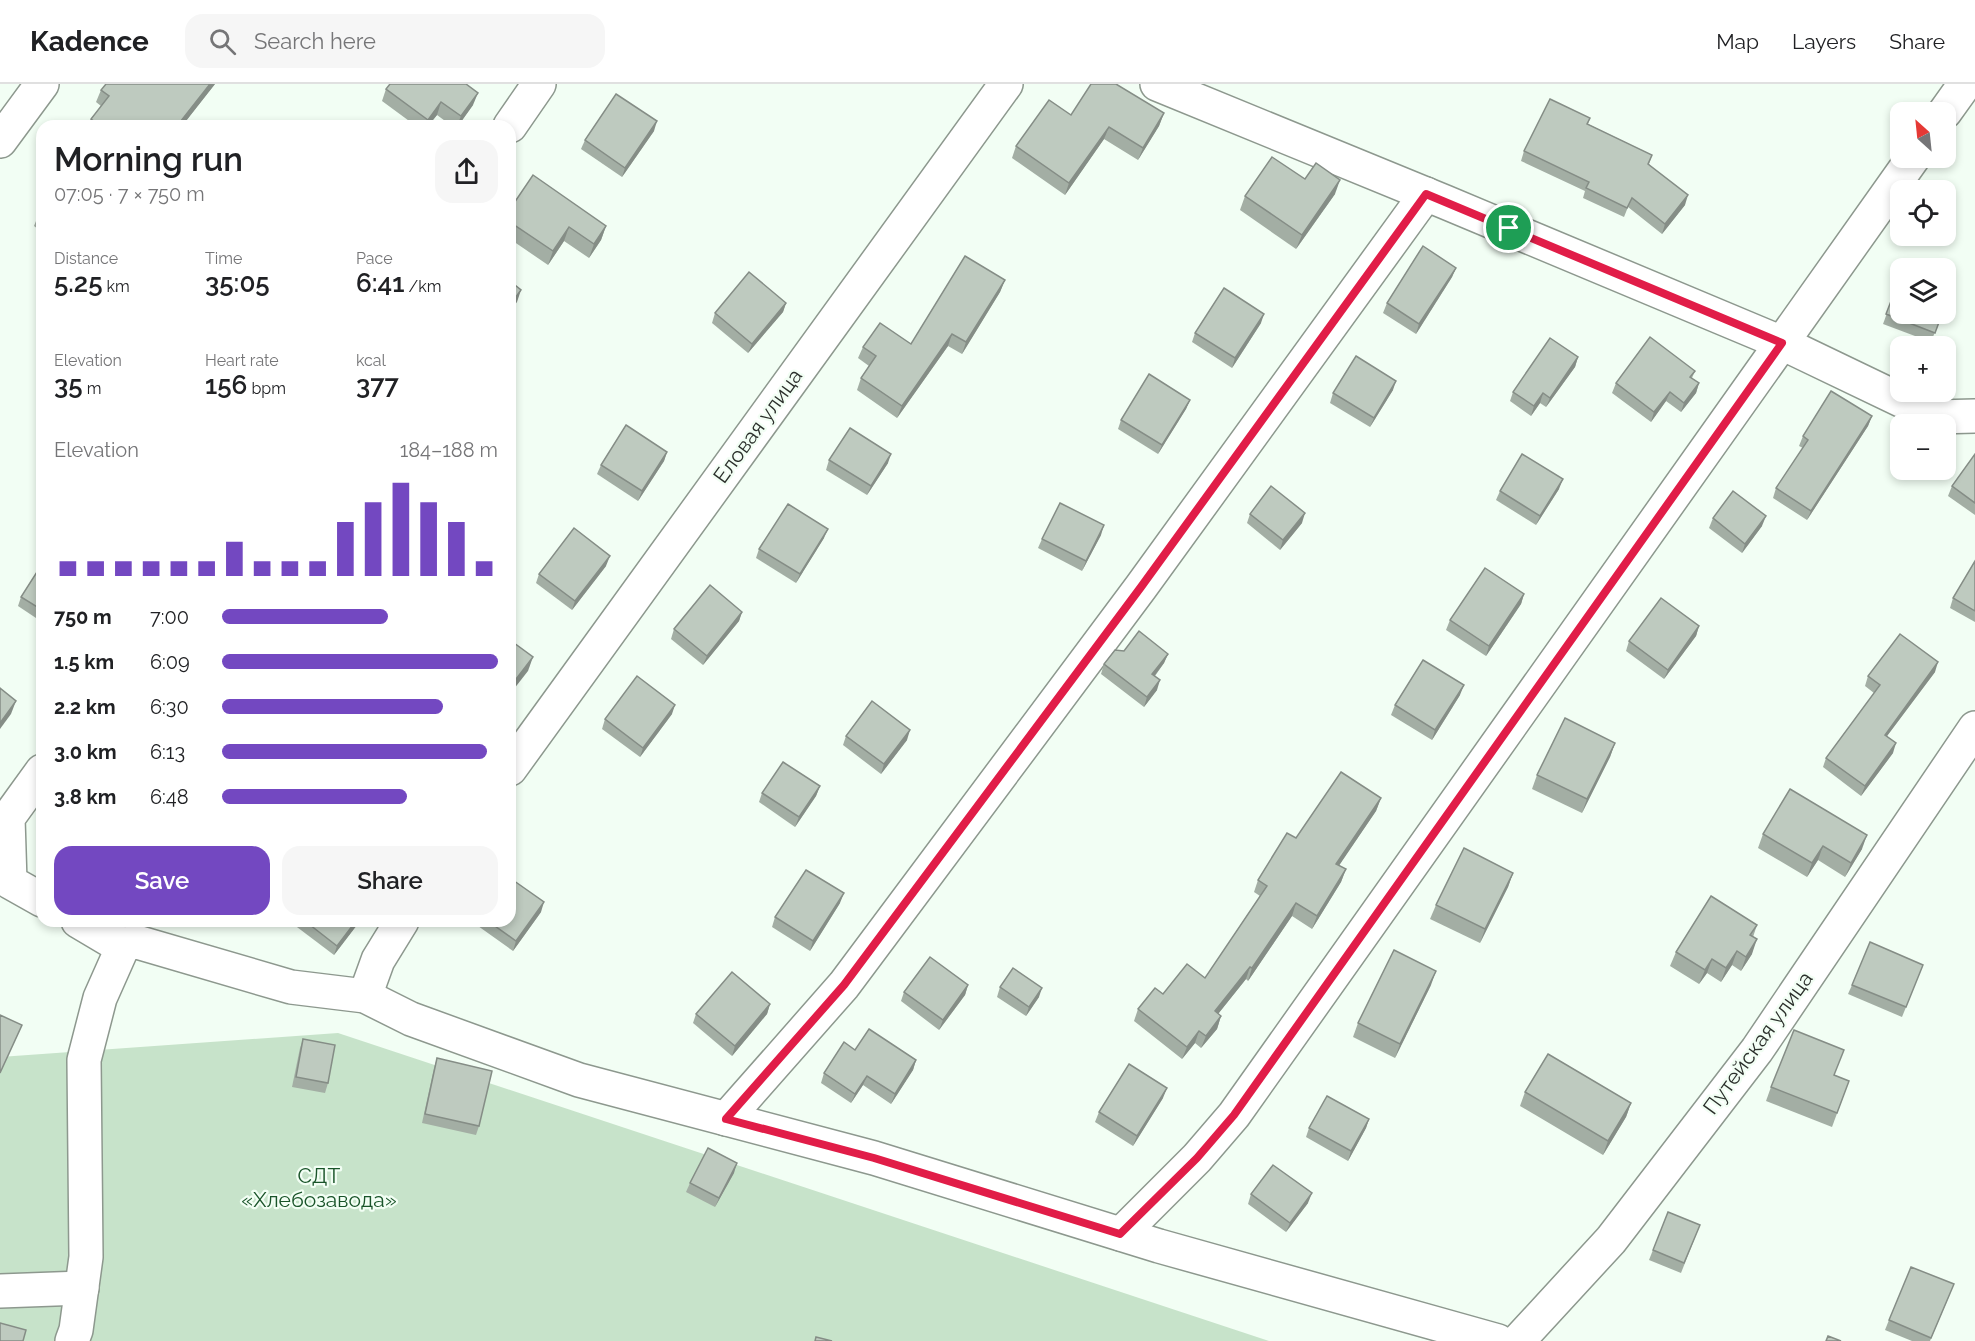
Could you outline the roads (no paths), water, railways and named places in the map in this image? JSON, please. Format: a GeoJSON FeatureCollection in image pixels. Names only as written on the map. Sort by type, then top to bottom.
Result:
{"type":"FeatureCollection","features":[{"type":"Feature","properties":{"kind":"street"},"geometry":{"type":"LineString","coordinates":[[0,141],[42,84]]}},
{"type":"Feature","properties":{"kind":"street"},"geometry":{"type":"LineString","coordinates":[[514,120],[539,84]]}},
{"type":"Feature","properties":{"kind":"street","name":"Еловая улица"},"geometry":{"type":"LineString","coordinates":[[516,761],[1006,84]]}},
{"type":"Feature","properties":{"kind":"street"},"geometry":{"type":"LineString","coordinates":[[1157,84],[1782,343],[1936,417],[1975,416]]}},
{"type":"Feature","properties":{"kind":"street"},"geometry":{"type":"LineString","coordinates":[[1952,102],[1965,84]]}},
{"type":"Feature","properties":{"kind":"street"},"geometry":{"type":"LineString","coordinates":[[1120,1234],[1197,1158],[1234,1115],[1906,168]]}},
{"type":"Feature","properties":{"kind":"street"},"geometry":{"type":"LineString","coordinates":[[726,1119],[844,985],[1141,587],[1426,194]]}},
{"type":"Feature","properties":{"kind":"street","name":"Путейская улица"},"geometry":{"type":"LineString","coordinates":[[1518,1341],[1611,1240],[1757,1050],[1975,729]]}},
{"type":"Feature","properties":{"kind":"street"},"geometry":{"type":"LineString","coordinates":[[36,779],[8,818],[10,882],[36,897]]}},
{"type":"Feature","properties":{"kind":"street"},"geometry":{"type":"LineString","coordinates":[[88,927],[110,940],[124,944],[137,942],[291,987],[365,996],[411,1019],[579,1080],[874,1158],[1120,1234],[1498,1341]]}},
{"type":"Feature","properties":{"kind":"street"},"geometry":{"type":"LineString","coordinates":[[365,996],[378,960],[398,927]]}},
{"type":"Feature","properties":{"kind":"street"},"geometry":{"type":"LineString","coordinates":[[72,1341],[76,1330],[86,1246],[84,1060],[100,998],[124,944]]}},
{"type":"Feature","properties":{"kind":"street"},"geometry":{"type":"LineString","coordinates":[[0,1292],[82,1288]]}},
{"type":"Feature","properties":{"kind":"park label","name":"СДТ «Хлебозавода»"},"geometry":{"type":"Point","coordinates":[319,1188]}}]}
